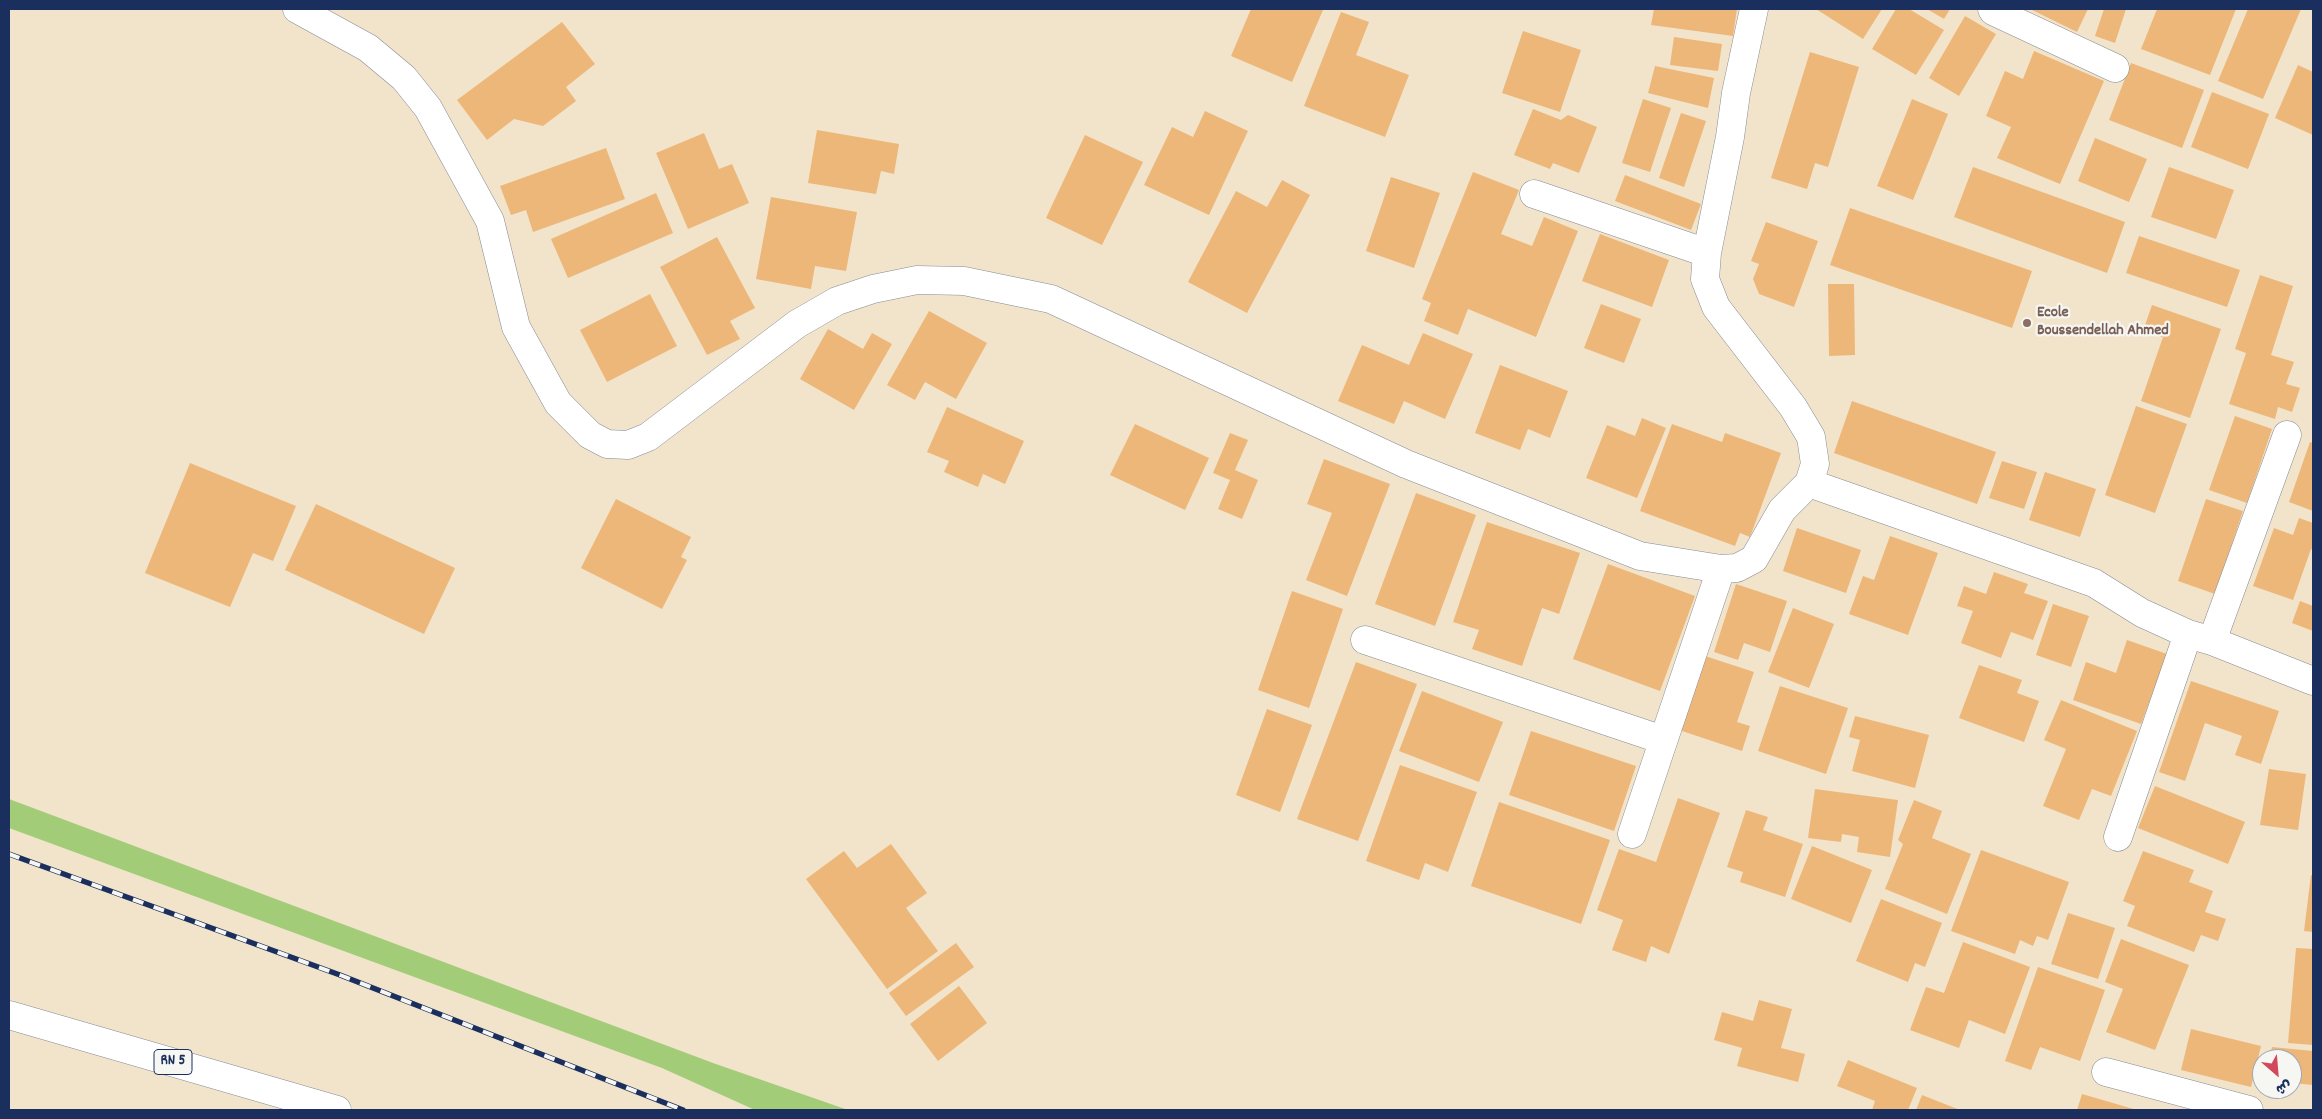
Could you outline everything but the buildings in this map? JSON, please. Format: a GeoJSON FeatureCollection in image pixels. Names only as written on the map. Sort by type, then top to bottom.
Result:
{"type":"FeatureCollection","features":[{"type":"Feature","properties":{"kind":"street"},"geometry":{"type":"LineString","coordinates":[[297,9],[368,48],[404,78],[428,108],[490,221],[516,327],[558,403],[590,435],[607,444],[628,444],[648,437],[797,324],[837,301],[874,289],[918,280],[964,281],[1051,299],[1406,464],[1640,556],[1721,569],[1737,568],[1754,558],[1782,510],[1809,483],[1815,464],[1811,437],[1793,407],[1716,308],[1705,279],[1707,253],[1745,47],[1754,9]]}},
{"type":"Feature","properties":{"kind":"street"},"geometry":{"type":"LineString","coordinates":[[1992,9],[1992,11],[2115,68]]}},
{"type":"Feature","properties":{"kind":"street"},"geometry":{"type":"LineString","coordinates":[[1534,194],[1707,253]]}},
{"type":"Feature","properties":{"kind":"street"},"geometry":{"type":"LineString","coordinates":[[2118,837],[2200,637],[2287,435]]}},
{"type":"Feature","properties":{"kind":"street"},"geometry":{"type":"LineString","coordinates":[[1809,483],[2094,583],[2142,613],[2313,681]]}},
{"type":"Feature","properties":{"kind":"street"},"geometry":{"type":"LineString","coordinates":[[1632,834],[1721,569]]}},
{"type":"Feature","properties":{"kind":"street"},"geometry":{"type":"LineString","coordinates":[[1365,640],[1663,740]]}},
{"type":"Feature","properties":{"kind":"street","name":"RN 5"},"geometry":{"type":"LineString","coordinates":[[9,1015],[337,1110]]}},
{"type":"Feature","properties":{"kind":"street"},"geometry":{"type":"LineString","coordinates":[[2106,1072],[2249,1110]]}},
{"type":"Feature","properties":{"kind":"green space"},"geometry":{"type":"Polygon","coordinates":[[[9,799],[713,1063],[848,1110],[755,1110],[662,1068],[9,828],[9,799]]]}},
{"type":"Feature","properties":{"kind":"railway"},"geometry":{"type":"LineString","coordinates":[[9,854],[340,975],[683,1110]]}},
{"type":"Feature","properties":{"kind":"place","name":"Ecole Boussendellah Ahmed"},"geometry":{"type":"Point","coordinates":[2027,323]}}]}
